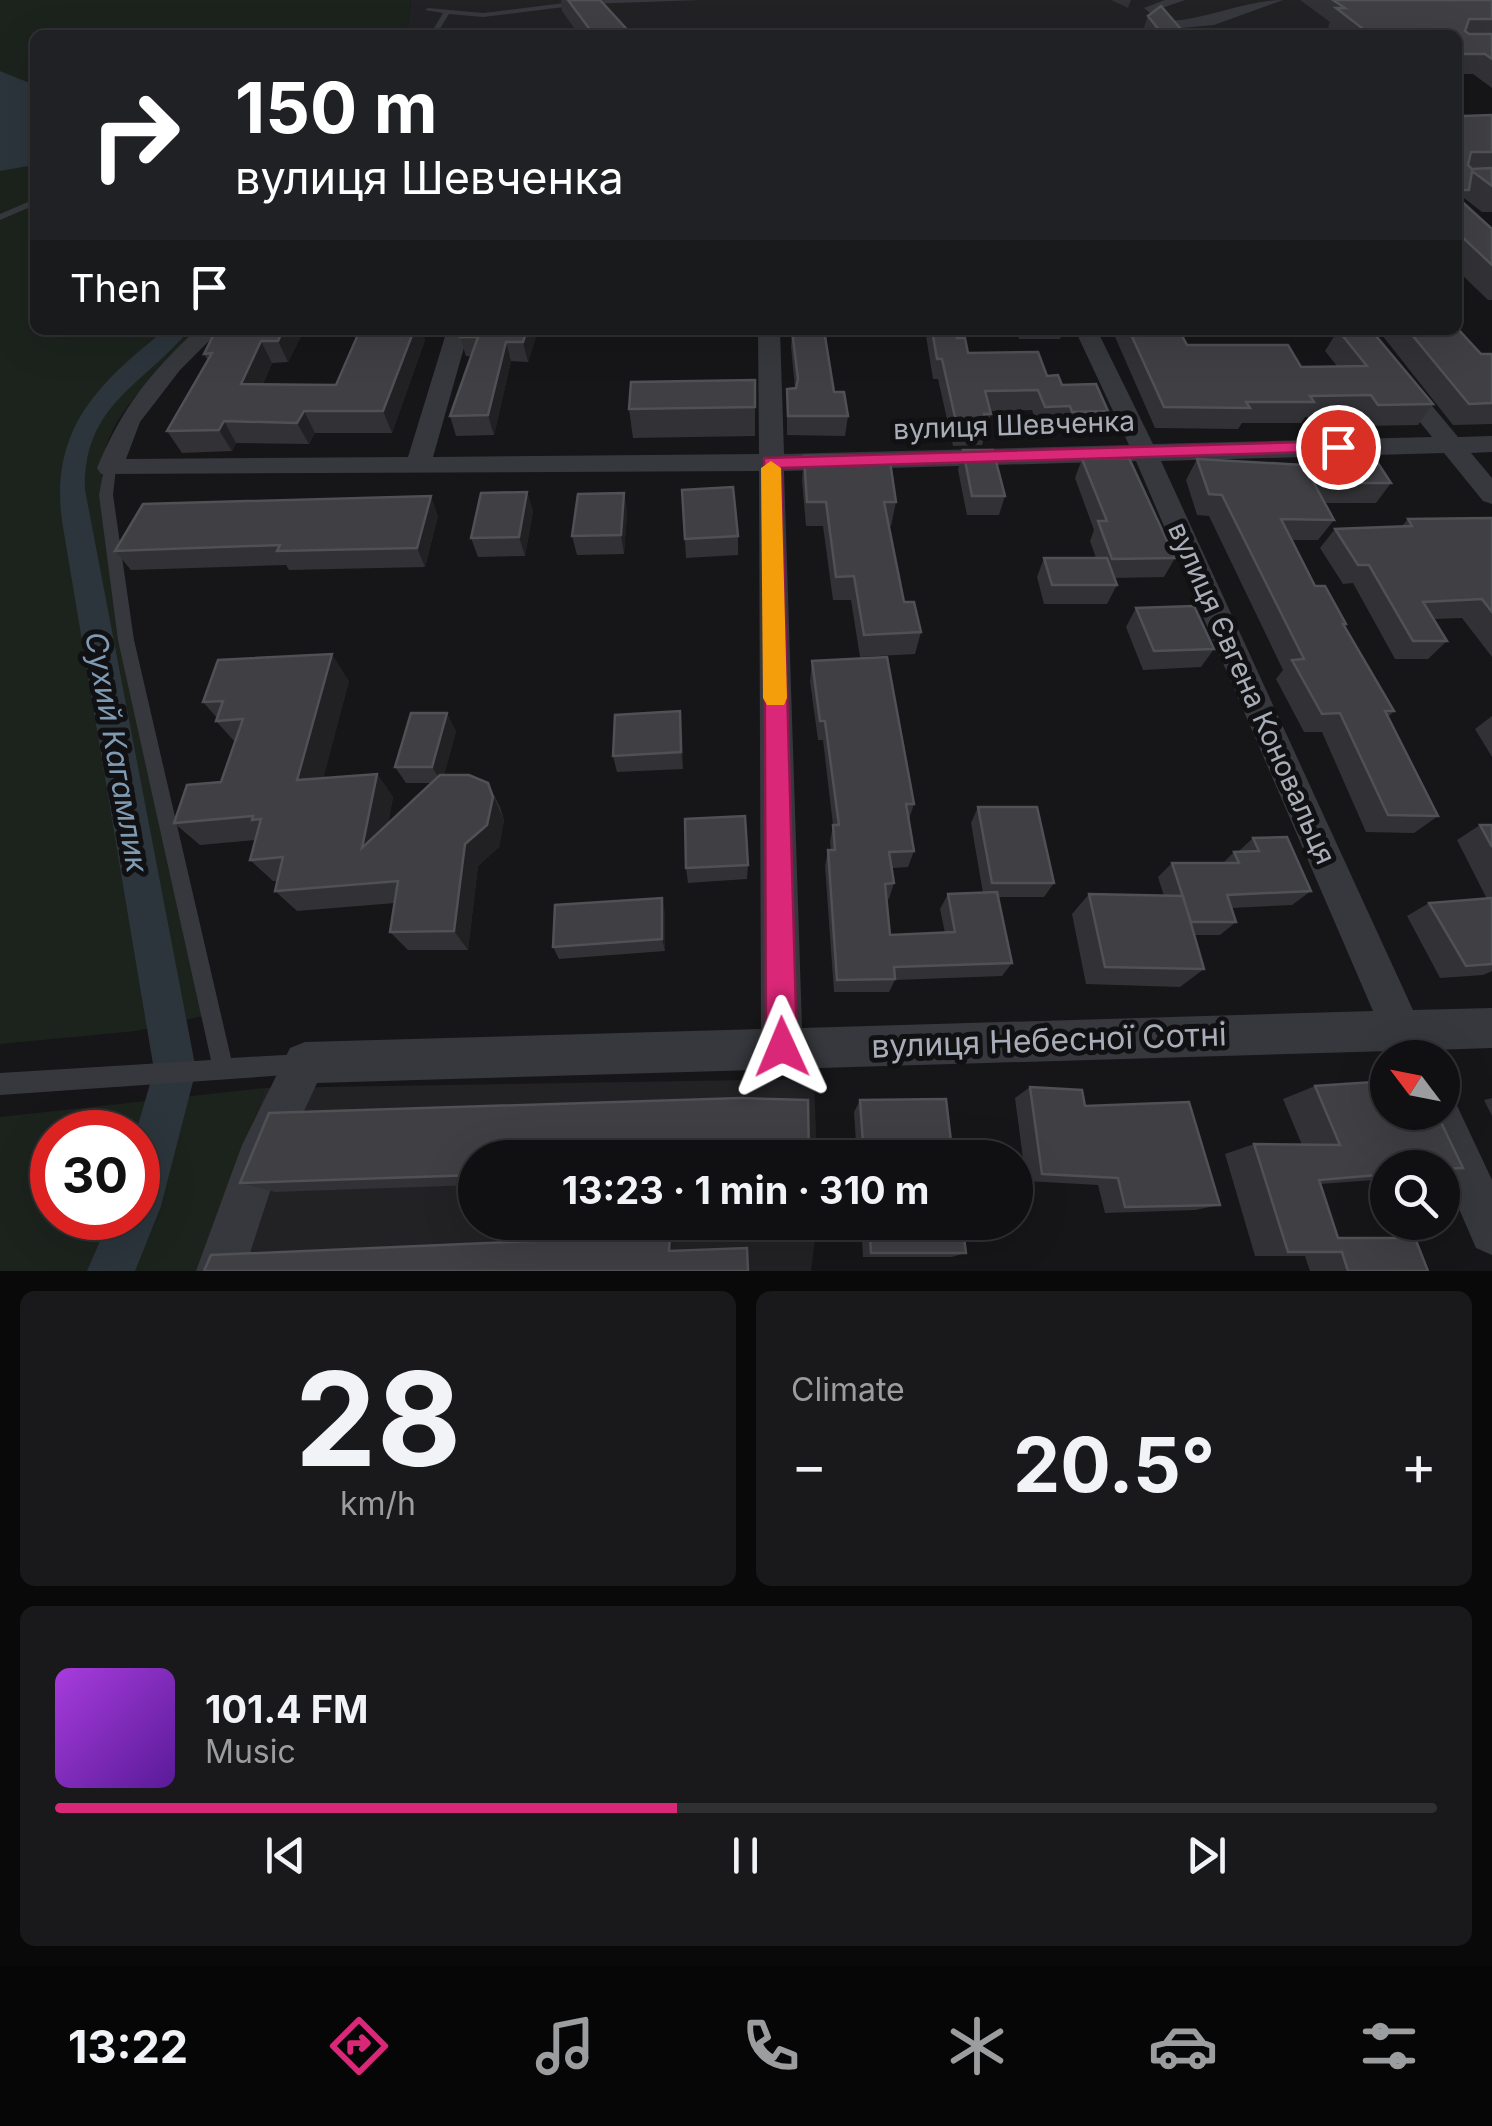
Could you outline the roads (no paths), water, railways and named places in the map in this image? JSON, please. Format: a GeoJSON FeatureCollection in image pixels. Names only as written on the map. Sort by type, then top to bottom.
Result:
{"type":"FeatureCollection","features":[{"type":"Feature","properties":{"kind":"street"},"geometry":{"type":"LineString","coordinates":[[1179,0],[1150,8],[1169,24],[1209,22],[1277,0]]}},
{"type":"Feature","properties":{"kind":"street"},"geometry":{"type":"LineString","coordinates":[[1209,22],[1216,30]]}},
{"type":"Feature","properties":{"kind":"street"},"geometry":{"type":"LineString","coordinates":[[110,468],[129,420],[172,365],[204,335]]}},
{"type":"Feature","properties":{"kind":"street"},"geometry":{"type":"LineString","coordinates":[[418,465],[457,335]]}},
{"type":"Feature","properties":{"kind":"street"},"geometry":{"type":"LineString","coordinates":[[770,335],[782,1047]]}},
{"type":"Feature","properties":{"kind":"street","name":"вулиця Євгена Коновальця"},"geometry":{"type":"LineString","coordinates":[[1088,335],[1144,451],[1406,1040]]}},
{"type":"Feature","properties":{"kind":"street"},"geometry":{"type":"LineString","coordinates":[[1361,335],[1492,494]]}},
{"type":"Feature","properties":{"kind":"street","name":"вулиця Шевченка"},"geometry":{"type":"LineString","coordinates":[[110,468],[771,462],[1492,444]]}},
{"type":"Feature","properties":{"kind":"street","name":"вулиця Небесної Сотні"},"geometry":{"type":"LineString","coordinates":[[1429,1040],[1492,1028]]}},
{"type":"Feature","properties":{"kind":"street","name":"вулиця Небесної Сотні"},"geometry":{"type":"LineString","coordinates":[[306,1063],[782,1047],[1370,1044]]}},
{"type":"Feature","properties":{"kind":"street"},"geometry":{"type":"LineString","coordinates":[[220,1271],[258,1161],[306,1063]]}},
{"type":"Feature","properties":{"kind":"street"},"geometry":{"type":"LineString","coordinates":[[1446,1130],[1492,1232]]}},
{"type":"Feature","properties":{"kind":"lane"},"geometry":{"type":"LineString","coordinates":[[436,0],[428,10],[483,15],[588,2],[696,0]]}},
{"type":"Feature","properties":{"kind":"lane"},"geometry":{"type":"LineString","coordinates":[[437,30],[447,12]]}},
{"type":"Feature","properties":{"kind":"lane"},"geometry":{"type":"LineString","coordinates":[[0,217],[30,204]]}},
{"type":"Feature","properties":{"kind":"lane"},"geometry":{"type":"LineString","coordinates":[[110,468],[106,495],[126,640],[223,1068]]}},
{"type":"Feature","properties":{"kind":"lane"},"geometry":{"type":"LineString","coordinates":[[0,1084],[306,1063]]}},
{"type":"Feature","properties":{"kind":"waterway","name":"Сухий Кагамлик"},"geometry":{"type":"LineString","coordinates":[[160,1125],[175,1070],[75,521],[72,475],[73,460],[87,424],[131,371],[172,335]]}},
{"type":"Feature","properties":{"kind":"waterway","name":"Сухий Кагамлик"},"geometry":{"type":"LineString","coordinates":[[111,1271],[124,1240]]}}]}
